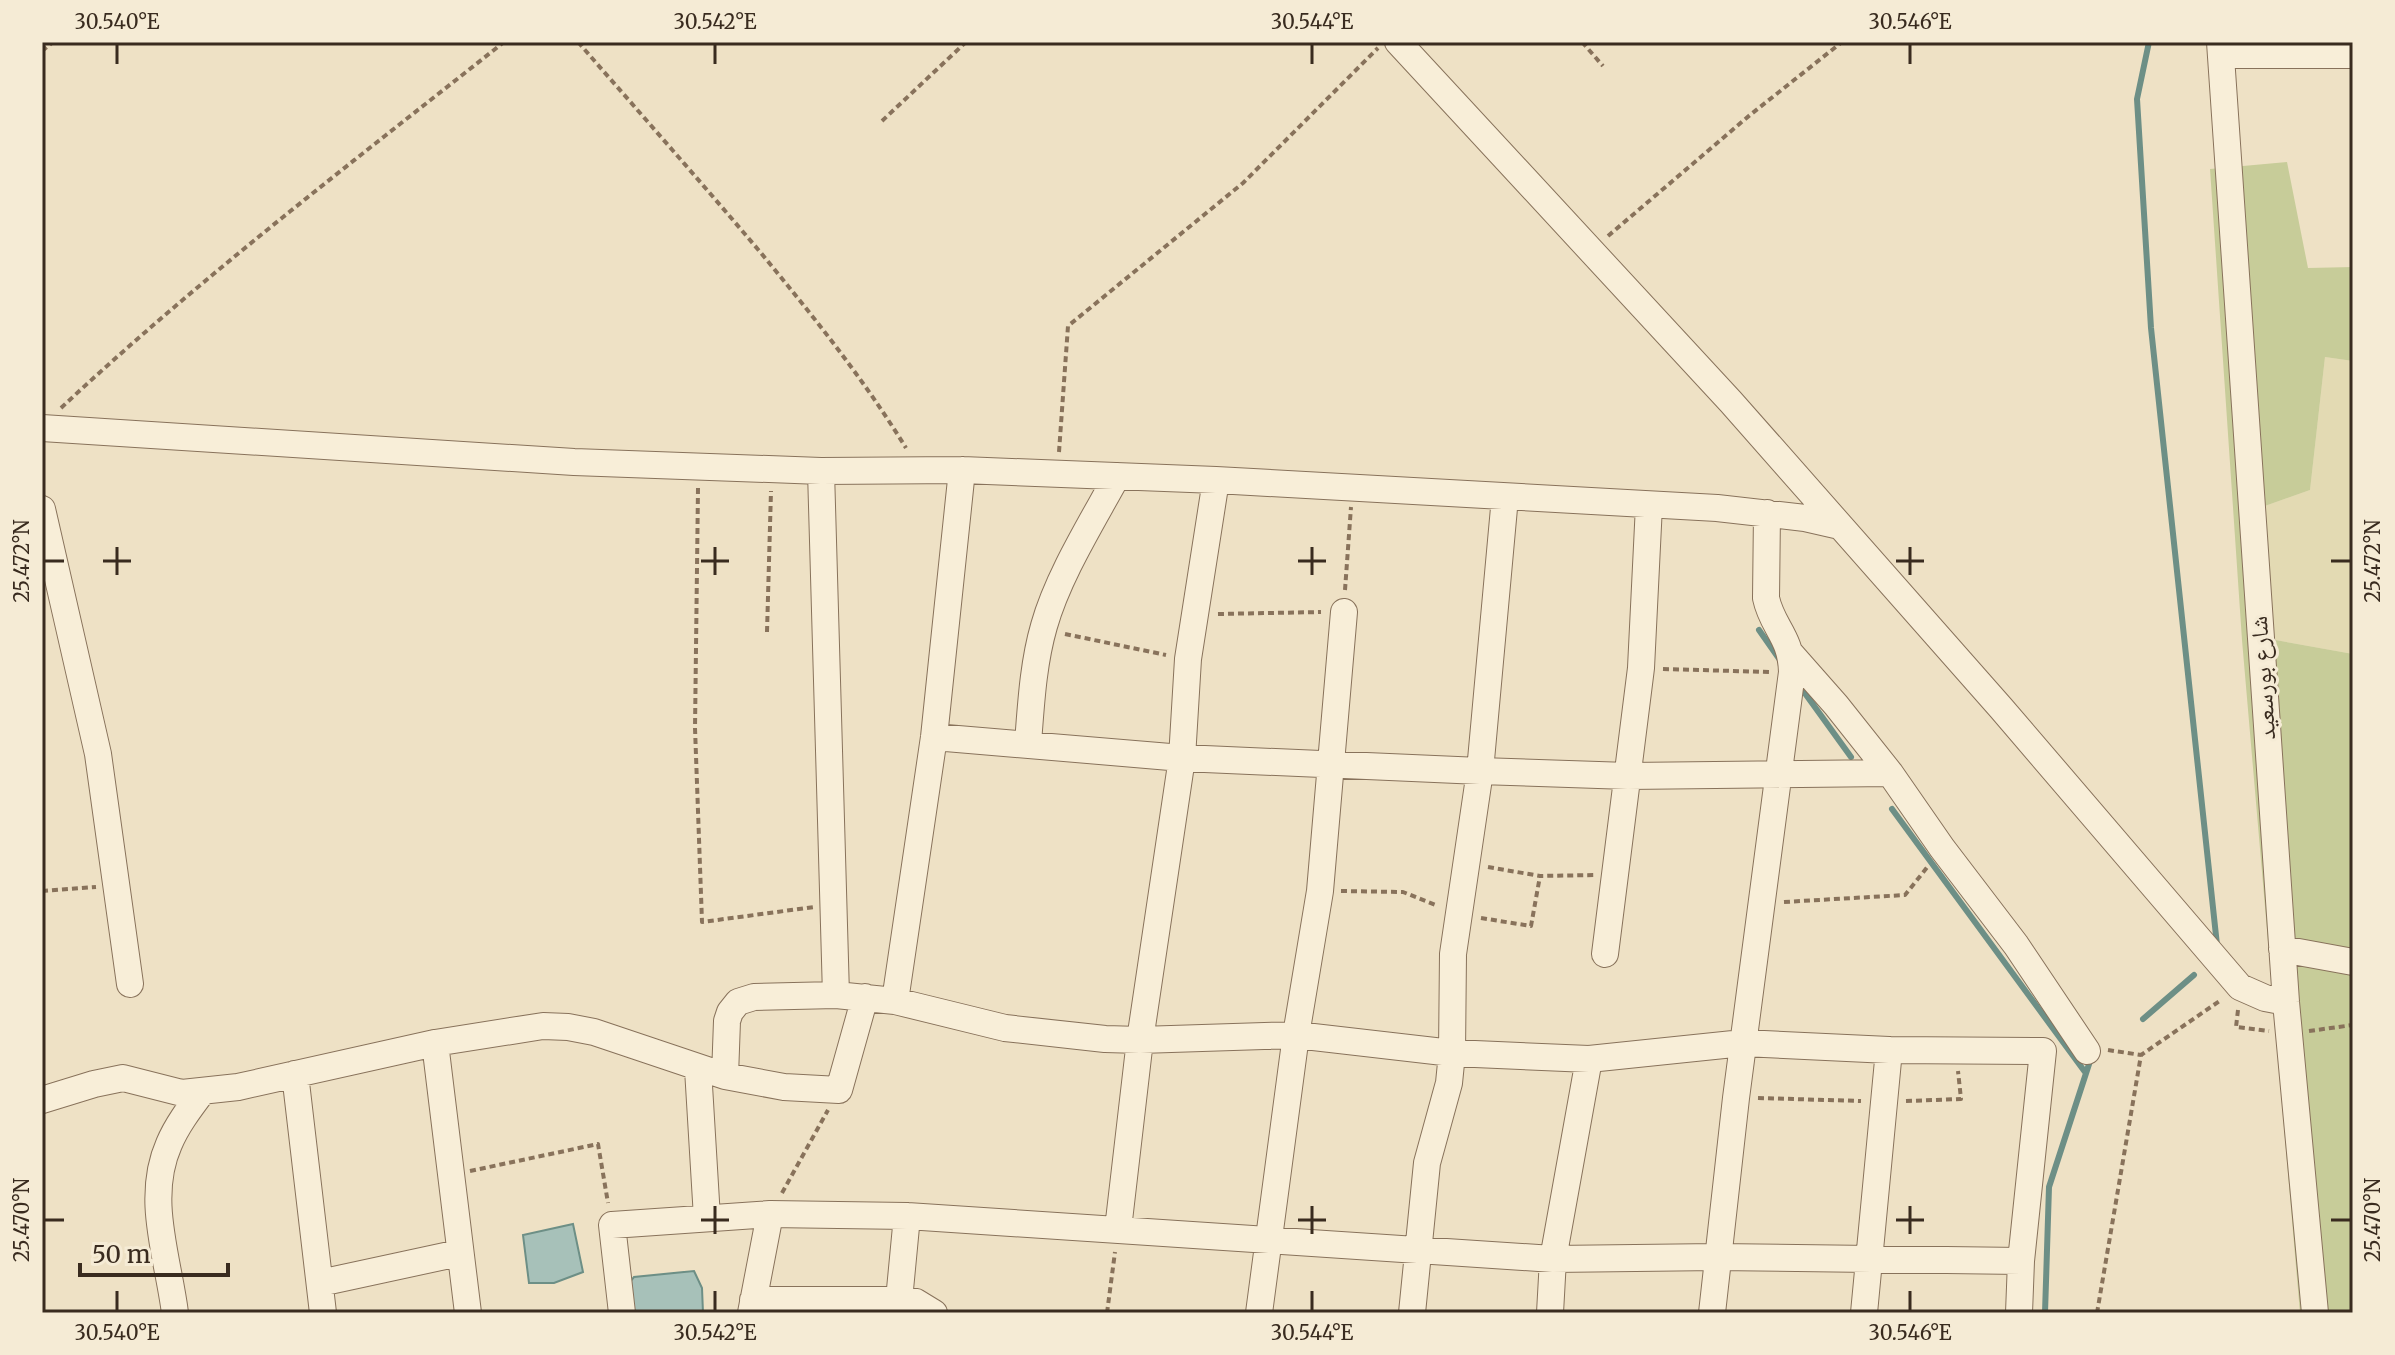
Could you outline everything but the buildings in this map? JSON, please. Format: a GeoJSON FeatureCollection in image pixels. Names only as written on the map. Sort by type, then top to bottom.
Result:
{"type":"FeatureCollection","features":[{"type":"Feature","properties":{"kind":"street"},"geometry":{"type":"LineString","coordinates":[[1398,42],[1731,402],[2057,773],[2240,987],[2265,998],[2286,1002]]}},
{"type":"Feature","properties":{"kind":"street"},"geometry":{"type":"LineString","coordinates":[[2220,48],[2353,55]]}},
{"type":"Feature","properties":{"kind":"street","name":"شارع بورسعيد"},"geometry":{"type":"LineString","coordinates":[[2220,48],[2282,949],[2315,1313]]}},
{"type":"Feature","properties":{"kind":"street"},"geometry":{"type":"LineString","coordinates":[[48,422],[438,455],[821,471],[962,470],[1352,487],[1767,513],[1840,526]]}},
{"type":"Feature","properties":{"kind":"street"},"geometry":{"type":"LineString","coordinates":[[895,1001],[934,737],[962,470]]}},
{"type":"Feature","properties":{"kind":"street"},"geometry":{"type":"LineString","coordinates":[[821,471],[836,995]]}},
{"type":"Feature","properties":{"kind":"street"},"geometry":{"type":"LineString","coordinates":[[1028,743],[1044,625],[1078,549],[1117,476]]}},
{"type":"Feature","properties":{"kind":"street"},"geometry":{"type":"LineString","coordinates":[[1118,1229],[1140,1040],[1182,758],[1188,659],[1216,480]]}},
{"type":"Feature","properties":{"kind":"street"},"geometry":{"type":"LineString","coordinates":[[1412,1313],[1430,1144],[1449,1083],[1451,987],[1457,913],[1480,771],[1505,497]]}},
{"type":"Feature","properties":{"kind":"street"},"geometry":{"type":"LineString","coordinates":[[1605,954],[1641,668],[1649,505]]}},
{"type":"Feature","properties":{"kind":"street"},"geometry":{"type":"LineString","coordinates":[[42,509],[98,754],[130,984]]}},
{"type":"Feature","properties":{"kind":"street"},"geometry":{"type":"LineString","coordinates":[[1767,513],[1766,598],[1792,663],[1836,705],[1890,773],[2016,945],[2087,1051]]}},
{"type":"Feature","properties":{"kind":"street"},"geometry":{"type":"LineString","coordinates":[[1259,1313],[1296,1035],[1320,891],[1344,612]]}},
{"type":"Feature","properties":{"kind":"street"},"geometry":{"type":"LineString","coordinates":[[1712,1313],[1736,1098],[1792,663]]}},
{"type":"Feature","properties":{"kind":"street"},"geometry":{"type":"LineString","coordinates":[[934,737],[1182,758],[1480,771],[1628,776],[1890,773]]}},
{"type":"Feature","properties":{"kind":"street"},"geometry":{"type":"LineString","coordinates":[[2282,949],[2353,962]]}},
{"type":"Feature","properties":{"kind":"street"},"geometry":{"type":"LineString","coordinates":[[725,1076],[727,1021],[738,1002],[754,997],[836,995],[895,1001],[1020,1031],[1140,1040],[1296,1035],[1452,1053],[1589,1059],[1743,1043],[1889,1050],[2043,1051],[2021,1261],[2019,1313]]}},
{"type":"Feature","properties":{"kind":"street"},"geometry":{"type":"LineString","coordinates":[[42,1100],[123,1078],[136,1079],[167,1091],[202,1092],[435,1043],[543,1026],[568,1027],[609,1037],[725,1076],[784,1087],[839,1090],[865,997]]}},
{"type":"Feature","properties":{"kind":"street"},"geometry":{"type":"LineString","coordinates":[[435,1043],[468,1313]]}},
{"type":"Feature","properties":{"kind":"street"},"geometry":{"type":"LineString","coordinates":[[1864,1313],[1889,1050]]}},
{"type":"Feature","properties":{"kind":"street"},"geometry":{"type":"LineString","coordinates":[[1550,1313],[1553,1259],[1589,1059]]}},
{"type":"Feature","properties":{"kind":"street"},"geometry":{"type":"LineString","coordinates":[[698,1069],[707,1218]]}},
{"type":"Feature","properties":{"kind":"street"},"geometry":{"type":"LineString","coordinates":[[295,1074],[323,1313]]}},
{"type":"Feature","properties":{"kind":"street"},"geometry":{"type":"LineString","coordinates":[[175,1313],[159,1223],[158,1178],[175,1131],[202,1092]]}},
{"type":"Feature","properties":{"kind":"street"},"geometry":{"type":"LineString","coordinates":[[622,1313],[612,1225],[770,1214],[907,1216],[1553,1259],[1717,1257],[2021,1261]]}},
{"type":"Feature","properties":{"kind":"street"},"geometry":{"type":"LineString","coordinates":[[770,1214],[752,1306],[899,1300],[916,1302],[934,1313]]}},
{"type":"Feature","properties":{"kind":"street"},"geometry":{"type":"LineString","coordinates":[[899,1300],[907,1216]]}},
{"type":"Feature","properties":{"kind":"street"},"geometry":{"type":"LineString","coordinates":[[320,1283],[459,1253]]}},
{"type":"Feature","properties":{"kind":"path"},"geometry":{"type":"LineString","coordinates":[[42,51],[53,42]]}},
{"type":"Feature","properties":{"kind":"path"},"geometry":{"type":"LineString","coordinates":[[48,422],[106,365],[236,256],[504,42]]}},
{"type":"Feature","properties":{"kind":"path"},"geometry":{"type":"LineString","coordinates":[[578,42],[817,321],[886,416],[920,470]]}},
{"type":"Feature","properties":{"kind":"path"},"geometry":{"type":"LineString","coordinates":[[882,121],[966,42]]}},
{"type":"Feature","properties":{"kind":"path"},"geometry":{"type":"LineString","coordinates":[[1058,474],[1068,326],[1243,183],[1384,42]]}},
{"type":"Feature","properties":{"kind":"path"},"geometry":{"type":"LineString","coordinates":[[1582,42],[1603,66]]}},
{"type":"Feature","properties":{"kind":"path"},"geometry":{"type":"LineString","coordinates":[[1591,250],[1750,115],[1842,42]]}},
{"type":"Feature","properties":{"kind":"path"},"geometry":{"type":"LineString","coordinates":[[698,466],[695,728],[702,922],[832,904]]}},
{"type":"Feature","properties":{"kind":"path"},"geometry":{"type":"LineString","coordinates":[[767,632],[772,469]]}},
{"type":"Feature","properties":{"kind":"path"},"geometry":{"type":"LineString","coordinates":[[1195,615],[1344,612],[1352,487]]}},
{"type":"Feature","properties":{"kind":"path"},"geometry":{"type":"LineString","coordinates":[[1044,625],[1073,637],[1188,659]]}},
{"type":"Feature","properties":{"kind":"path"},"geometry":{"type":"LineString","coordinates":[[1641,668],[1792,663]]}},
{"type":"Feature","properties":{"kind":"path"},"geometry":{"type":"LineString","coordinates":[[1763,903],[1905,895],[1942,848]]}},
{"type":"Feature","properties":{"kind":"path"},"geometry":{"type":"LineString","coordinates":[[1465,862],[1540,876],[1617,874]]}},
{"type":"Feature","properties":{"kind":"path"},"geometry":{"type":"LineString","coordinates":[[1320,891],[1403,892],[1457,913],[1531,926],[1540,876]]}},
{"type":"Feature","properties":{"kind":"path"},"geometry":{"type":"LineString","coordinates":[[42,891],[118,885]]}},
{"type":"Feature","properties":{"kind":"path"},"geometry":{"type":"LineString","coordinates":[[2097,1313],[2141,1055],[2240,987]]}},
{"type":"Feature","properties":{"kind":"path"},"geometry":{"type":"LineString","coordinates":[[1736,1098],[1961,1099],[1956,1050]]}},
{"type":"Feature","properties":{"kind":"path"},"geometry":{"type":"LineString","coordinates":[[770,1214],[839,1090]]}},
{"type":"Feature","properties":{"kind":"path"},"geometry":{"type":"LineString","coordinates":[[451,1175],[598,1144],[612,1225]]}},
{"type":"Feature","properties":{"kind":"path"},"geometry":{"type":"LineString","coordinates":[[1107,1313],[1118,1229]]}},
{"type":"Feature","properties":{"kind":"shaded area"},"geometry":{"type":"Polygon","coordinates":[[[2325,357],[2353,361],[2353,654],[2270,639],[2262,507],[2310,490],[2325,357]]]}},
{"type":"Feature","properties":{"kind":"green space"},"geometry":{"type":"Polygon","coordinates":[[[2287,162],[2308,268],[2353,267],[2353,361],[2325,357],[2310,490],[2262,507],[2270,639],[2353,654],[2353,1313],[2300,1313],[2242,640],[2210,169],[2287,162]]]}},
{"type":"Feature","properties":{"kind":"water"},"geometry":{"type":"Polygon","coordinates":[[[573,1224],[583,1272],[554,1283],[529,1283],[523,1235],[573,1224]]]}},
{"type":"Feature","properties":{"kind":"water"},"geometry":{"type":"Polygon","coordinates":[[[694,1271],[702,1288],[703,1313],[625,1313],[624,1289],[634,1277],[694,1271]]]}},
{"type":"Feature","properties":{"kind":"waterway"},"geometry":{"type":"LineString","coordinates":[[2149,42],[2137,99],[2151,328],[2217,945]]}},
{"type":"Feature","properties":{"kind":"waterway"},"geometry":{"type":"LineString","coordinates":[[1759,630],[1780,660]]}},
{"type":"Feature","properties":{"kind":"waterway"},"geometry":{"type":"LineString","coordinates":[[1799,685],[1851,757]]}},
{"type":"Feature","properties":{"kind":"waterway"},"geometry":{"type":"LineString","coordinates":[[1892,809],[2085,1072]]}},
{"type":"Feature","properties":{"kind":"waterway"},"geometry":{"type":"LineString","coordinates":[[2143,1019],[2194,975]]}},
{"type":"Feature","properties":{"kind":"waterway"},"geometry":{"type":"LineString","coordinates":[[2045,1313],[2049,1187],[2091,1058]]}}]}
